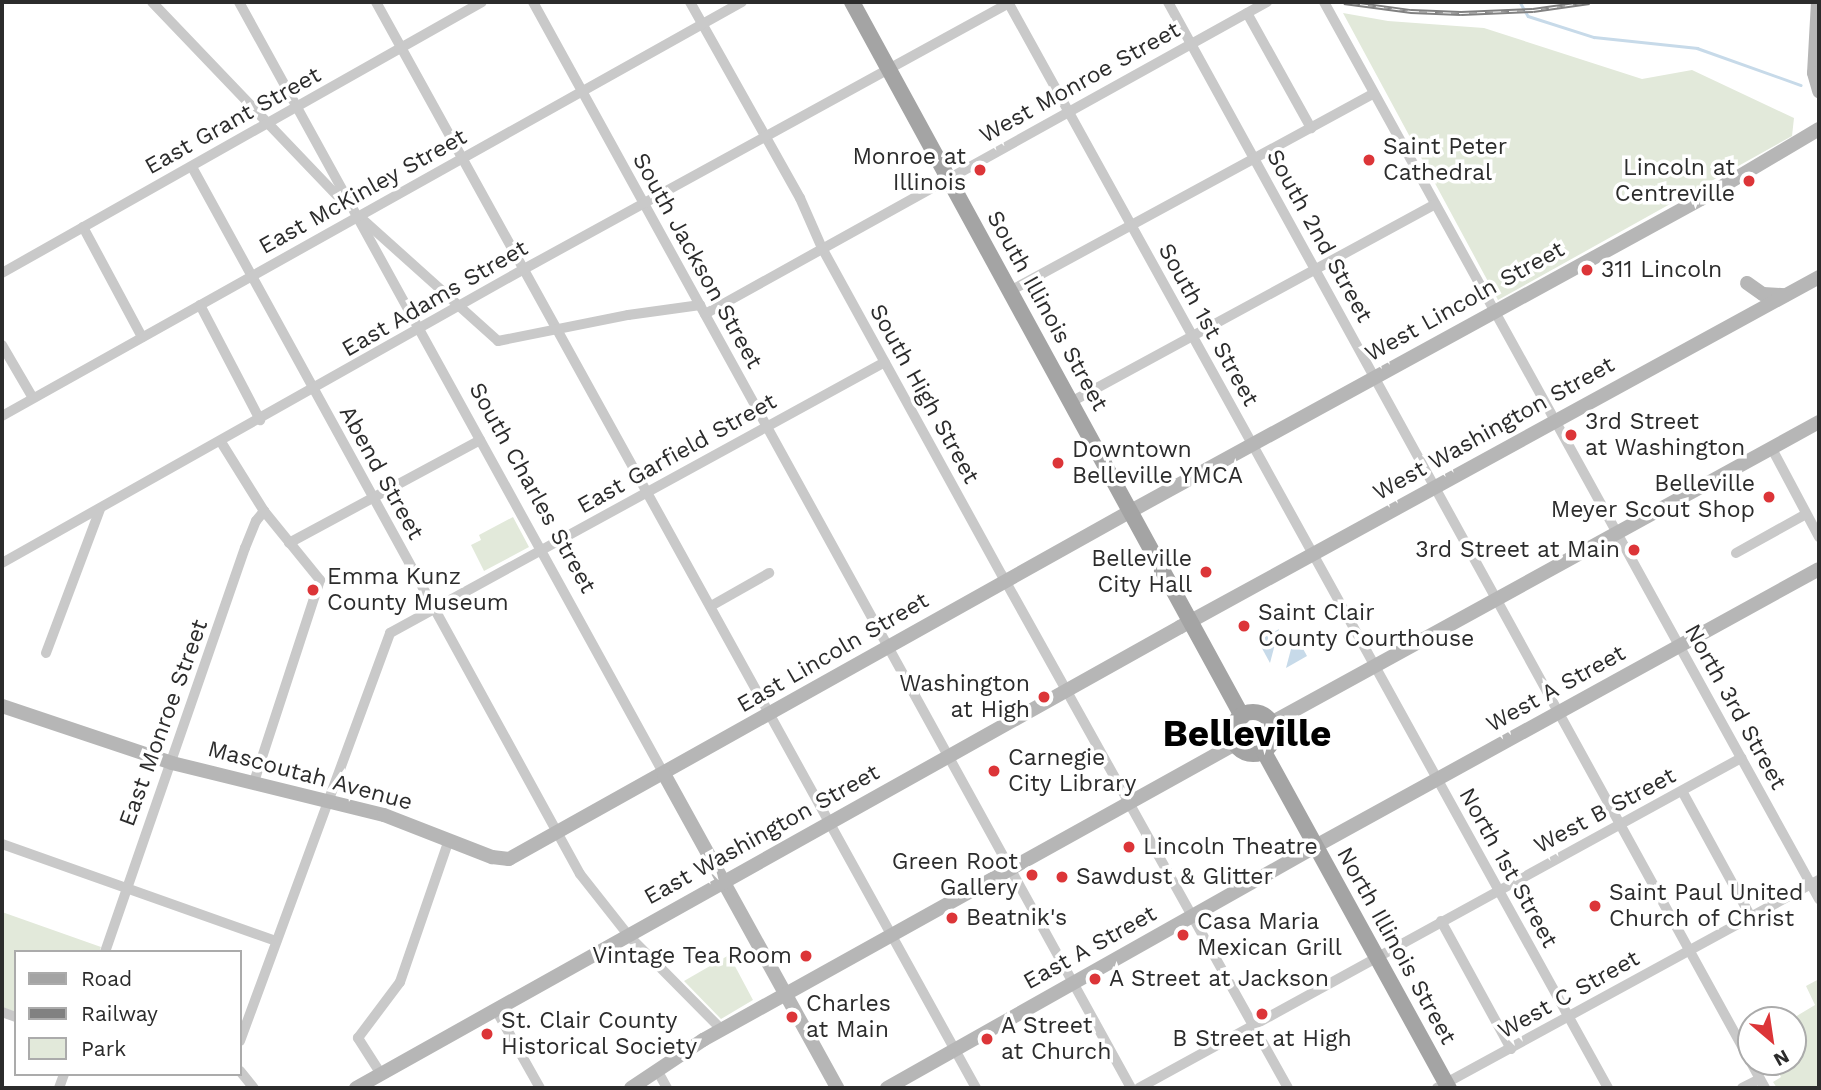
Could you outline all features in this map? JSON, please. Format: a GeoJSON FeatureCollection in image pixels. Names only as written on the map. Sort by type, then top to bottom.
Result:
{"type":"FeatureCollection","features":[{"type":"Feature","properties":{"kind":"main road","name":"South Illinois Street"},"geometry":{"type":"LineString","coordinates":[[852,2],[1242,716]]}},
{"type":"Feature","properties":{"kind":"main road"},"geometry":{"type":"LineString","coordinates":[[1256,713],[1271,723],[1273,740],[1264,752],[1249,754],[1235,744],[1234,727],[1242,716],[1256,713]]}},
{"type":"Feature","properties":{"kind":"main road","name":"North Illinois Street"},"geometry":{"type":"LineString","coordinates":[[1264,752],[1444,1087]]}},
{"type":"Feature","properties":{"kind":"street"},"geometry":{"type":"LineString","coordinates":[[152,2],[358,217],[498,341],[628,315],[702,309],[822,248],[948,178]]}},
{"type":"Feature","properties":{"kind":"street","name":"South Charles Street"},"geometry":{"type":"LineString","coordinates":[[239,2],[837,1088]]}},
{"type":"Feature","properties":{"kind":"street"},"geometry":{"type":"LineString","coordinates":[[376,2],[975,1088]]}},
{"type":"Feature","properties":{"kind":"street","name":"East Grant Street"},"geometry":{"type":"LineString","coordinates":[[2,273],[482,2]]}},
{"type":"Feature","properties":{"kind":"street","name":"South Jackson Street"},"geometry":{"type":"LineString","coordinates":[[533,2],[1131,1088]]}},
{"type":"Feature","properties":{"kind":"street","name":"South High Street"},"geometry":{"type":"LineString","coordinates":[[690,2],[800,198],[822,248],[1005,582],[1288,1088]]}},
{"type":"Feature","properties":{"kind":"street","name":"East McKinley Street"},"geometry":{"type":"LineString","coordinates":[[2,416],[742,2]]}},
{"type":"Feature","properties":{"kind":"street","name":"South 2nd Street"},"geometry":{"type":"LineString","coordinates":[[1168,2],[1763,1083]]}},
{"type":"Feature","properties":{"kind":"street","name":"West Monroe Street"},"geometry":{"type":"LineString","coordinates":[[948,178],[1267,2]]}},
{"type":"Feature","properties":{"kind":"street","name":"North 3rd Street"},"geometry":{"type":"LineString","coordinates":[[1324,2],[1741,758],[1815,882],[1819,899]]}},
{"type":"Feature","properties":{"kind":"street"},"geometry":{"type":"LineString","coordinates":[[1818,2],[1814,72],[1819,91]]}},
{"type":"Feature","properties":{"kind":"street","name":"East Adams Street"},"geometry":{"type":"LineString","coordinates":[[2,564],[524,269],[1008,3]]}},
{"type":"Feature","properties":{"kind":"street","name":"South 1st Street"},"geometry":{"type":"LineString","coordinates":[[1008,3],[1376,666]]}},
{"type":"Feature","properties":{"kind":"street"},"geometry":{"type":"LineString","coordinates":[[1247,13],[1311,128]]}},
{"type":"Feature","properties":{"kind":"street"},"geometry":{"type":"LineString","coordinates":[[1010,291],[1374,93]]}},
{"type":"Feature","properties":{"kind":"street","name":"West Lincoln Street"},"geometry":{"type":"LineString","coordinates":[[1130,511],[1701,199],[1819,129]]}},
{"type":"Feature","properties":{"kind":"street","name":"Abend Street"},"geometry":{"type":"LineString","coordinates":[[192,167],[558,834]]}},
{"type":"Feature","properties":{"kind":"street"},"geometry":{"type":"LineString","coordinates":[[1071,402],[1435,204]]}},
{"type":"Feature","properties":{"kind":"street"},"geometry":{"type":"LineString","coordinates":[[83,228],[142,337]]}},
{"type":"Feature","properties":{"kind":"street","name":"West Washington Street"},"geometry":{"type":"LineString","coordinates":[[1191,621],[1819,277]]}},
{"type":"Feature","properties":{"kind":"street"},"geometry":{"type":"LineString","coordinates":[[1746,283],[1763,294],[1787,294]]}},
{"type":"Feature","properties":{"kind":"street"},"geometry":{"type":"LineString","coordinates":[[200,305],[260,420]]}},
{"type":"Feature","properties":{"kind":"street"},"geometry":{"type":"LineString","coordinates":[[2,345],[33,398]]}},
{"type":"Feature","properties":{"kind":"street","name":"East Garfield Street"},"geometry":{"type":"LineString","coordinates":[[242,1035],[390,634],[885,362]]}},
{"type":"Feature","properties":{"kind":"street"},"geometry":{"type":"LineString","coordinates":[[1271,723],[1819,422]]}},
{"type":"Feature","properties":{"kind":"street"},"geometry":{"type":"LineString","coordinates":[[289,543],[480,440]]}},
{"type":"Feature","properties":{"kind":"street"},"geometry":{"type":"LineString","coordinates":[[221,442],[264,511],[316,573],[321,588],[254,782]]}},
{"type":"Feature","properties":{"kind":"street"},"geometry":{"type":"LineString","coordinates":[[1772,449],[1819,537]]}},
{"type":"Feature","properties":{"kind":"street"},"geometry":{"type":"LineString","coordinates":[[46,653],[100,509]]}},
{"type":"Feature","properties":{"kind":"street","name":"East Monroe Street"},"geometry":{"type":"LineString","coordinates":[[106,950],[249,539],[256,521],[264,511]]}},
{"type":"Feature","properties":{"kind":"street","name":"East Lincoln Street"},"geometry":{"type":"LineString","coordinates":[[558,834],[1130,511]]}},
{"type":"Feature","properties":{"kind":"street"},"geometry":{"type":"LineString","coordinates":[[1737,553],[1807,514]]}},
{"type":"Feature","properties":{"kind":"street","name":"West A Street"},"geometry":{"type":"LineString","coordinates":[[1314,846],[1819,569]]}},
{"type":"Feature","properties":{"kind":"street"},"geometry":{"type":"LineString","coordinates":[[710,606],[769,573]]}},
{"type":"Feature","properties":{"kind":"street","name":"East Washington Street"},"geometry":{"type":"LineString","coordinates":[[356,1088],[1191,621]]}},
{"type":"Feature","properties":{"kind":"street","name":"North 1st Street"},"geometry":{"type":"LineString","coordinates":[[1376,666],[1608,1088]]}},
{"type":"Feature","properties":{"kind":"street","name":"Mascoutah Avenue"},"geometry":{"type":"LineString","coordinates":[[2,706],[172,763],[384,815],[492,857],[509,859],[558,834]]}},
{"type":"Feature","properties":{"kind":"street"},"geometry":{"type":"LineString","coordinates":[[631,1088],[722,1030],[1235,744]]}},
{"type":"Feature","properties":{"kind":"street","name":"West B Street"},"geometry":{"type":"LineString","coordinates":[[1139,1088],[1741,758]]}},
{"type":"Feature","properties":{"kind":"street"},"geometry":{"type":"LineString","coordinates":[[1682,791],[1751,917]]}},
{"type":"Feature","properties":{"kind":"street"},"geometry":{"type":"LineString","coordinates":[[558,834],[580,874],[629,936],[722,1030]]}},
{"type":"Feature","properties":{"kind":"street"},"geometry":{"type":"LineString","coordinates":[[381,1074],[358,1038],[400,982],[449,840]]}},
{"type":"Feature","properties":{"kind":"street"},"geometry":{"type":"LineString","coordinates":[[2,844],[276,941]]}},
{"type":"Feature","properties":{"kind":"street","name":"East A Street"},"geometry":{"type":"LineString","coordinates":[[887,1088],[1314,846]]}},
{"type":"Feature","properties":{"kind":"street","name":"West C Street"},"geometry":{"type":"LineString","coordinates":[[1444,1087],[1815,882]]}},
{"type":"Feature","properties":{"kind":"street"},"geometry":{"type":"LineString","coordinates":[[1441,921],[1511,1049]]}},
{"type":"Feature","properties":{"kind":"street"},"geometry":{"type":"LineString","coordinates":[[496,1010],[540,1088]]}},
{"type":"Feature","properties":{"kind":"street"},"geometry":{"type":"LineString","coordinates":[[657,1070],[667,1088]]}},
{"type":"Feature","properties":{"kind":"street"},"geometry":{"type":"LineString","coordinates":[[242,1073],[254,1088]]}},
{"type":"Feature","properties":{"kind":"street"},"geometry":{"type":"LineString","coordinates":[[1742,1088],[1763,1083]]}},
{"type":"Feature","properties":{"kind":"green space"},"geometry":{"type":"Polygon","coordinates":[[[1343,13],[1388,21],[1484,28],[1642,79],[1692,70],[1794,118],[1792,136],[1498,300],[1343,13]]]}},
{"type":"Feature","properties":{"kind":"green space"},"geometry":{"type":"Polygon","coordinates":[[[513,517],[529,547],[484,571],[471,545],[481,540],[479,535],[513,517]]]}},
{"type":"Feature","properties":{"kind":"green space"},"geometry":{"type":"Polygon","coordinates":[[[2,912],[101,947],[100,950],[14,950],[14,1011],[2,1007],[2,912]]]}},
{"type":"Feature","properties":{"kind":"green space"},"geometry":{"type":"Polygon","coordinates":[[[729,955],[753,1000],[721,1019],[684,981],[729,955]]]}},
{"type":"Feature","properties":{"kind":"green space"},"geometry":{"type":"Polygon","coordinates":[[[1819,979],[1819,1088],[1777,1088],[1773,1082],[1780,1076],[1807,1076],[1807,1010],[1815,1005],[1806,986],[1819,979]]]}},
{"type":"Feature","properties":{"kind":"water"},"geometry":{"type":"Polygon","coordinates":[[[1279,629],[1270,663],[1258,641],[1279,629]]]}},
{"type":"Feature","properties":{"kind":"water"},"geometry":{"type":"Polygon","coordinates":[[[1295,634],[1307,656],[1286,668],[1295,634]]]}},
{"type":"Feature","properties":{"kind":"waterway"},"geometry":{"type":"LineString","coordinates":[[1520,2],[1528,16],[1594,37],[1697,48],[1801,85]]}},
{"type":"Feature","properties":{"kind":"railway"},"geometry":{"type":"LineString","coordinates":[[1344,2],[1411,11],[1461,13],[1533,10],[1589,2]]}},
{"type":"Feature","properties":{"kind":"place","name":"Saint Peter Cathedral"},"geometry":{"type":"Point","coordinates":[1369,160]}},
{"type":"Feature","properties":{"kind":"place","name":"Monroe at Illinois"},"geometry":{"type":"Point","coordinates":[980,170]}},
{"type":"Feature","properties":{"kind":"place","name":"Lincoln at Centreville"},"geometry":{"type":"Point","coordinates":[1749,181]}},
{"type":"Feature","properties":{"kind":"place","name":"311 Lincoln"},"geometry":{"type":"Point","coordinates":[1587,270]}},
{"type":"Feature","properties":{"kind":"place","name":"3rd Street at Washington"},"geometry":{"type":"Point","coordinates":[1571,435]}},
{"type":"Feature","properties":{"kind":"place","name":"Downtown Belleville YMCA"},"geometry":{"type":"Point","coordinates":[1058,463]}},
{"type":"Feature","properties":{"kind":"place","name":"Belleville Meyer Scout Shop"},"geometry":{"type":"Point","coordinates":[1769,497]}},
{"type":"Feature","properties":{"kind":"place","name":"3rd Street at Main"},"geometry":{"type":"Point","coordinates":[1634,550]}},
{"type":"Feature","properties":{"kind":"place","name":"Belleville City Hall"},"geometry":{"type":"Point","coordinates":[1206,572]}},
{"type":"Feature","properties":{"kind":"place","name":"Emma Kunz County Museum"},"geometry":{"type":"Point","coordinates":[313,590]}},
{"type":"Feature","properties":{"kind":"place","name":"Saint Clair County Courthouse"},"geometry":{"type":"Point","coordinates":[1244,626]}},
{"type":"Feature","properties":{"kind":"place","name":"Washington at High"},"geometry":{"type":"Point","coordinates":[1044,697]}},
{"type":"Feature","properties":{"kind":"place","name":"Carnegie City Library"},"geometry":{"type":"Point","coordinates":[994,771]}},
{"type":"Feature","properties":{"kind":"place","name":"Lincoln Theatre"},"geometry":{"type":"Point","coordinates":[1129,847]}},
{"type":"Feature","properties":{"kind":"place","name":"Green Root Gallery"},"geometry":{"type":"Point","coordinates":[1032,875]}},
{"type":"Feature","properties":{"kind":"place","name":"Sawdust & Glitter"},"geometry":{"type":"Point","coordinates":[1062,877]}},
{"type":"Feature","properties":{"kind":"place","name":"Saint Paul United Church of Christ"},"geometry":{"type":"Point","coordinates":[1595,906]}},
{"type":"Feature","properties":{"kind":"place","name":"Beatnik's"},"geometry":{"type":"Point","coordinates":[952,918]}},
{"type":"Feature","properties":{"kind":"place","name":"Casa Maria Mexican Grill"},"geometry":{"type":"Point","coordinates":[1183,935]}},
{"type":"Feature","properties":{"kind":"place","name":"Vintage Tea Room"},"geometry":{"type":"Point","coordinates":[806,956]}},
{"type":"Feature","properties":{"kind":"place","name":"A Street at Jackson"},"geometry":{"type":"Point","coordinates":[1095,979]}},
{"type":"Feature","properties":{"kind":"place","name":"B Street at High"},"geometry":{"type":"Point","coordinates":[1262,1014]}},
{"type":"Feature","properties":{"kind":"place","name":"Charles at Main"},"geometry":{"type":"Point","coordinates":[792,1017]}},
{"type":"Feature","properties":{"kind":"place","name":"St. Clair County Historical Society"},"geometry":{"type":"Point","coordinates":[487,1034]}},
{"type":"Feature","properties":{"kind":"place","name":"A Street at Church"},"geometry":{"type":"Point","coordinates":[987,1039]}},
{"type":"Feature","properties":{"kind":"district","name":"Belleville"},"geometry":{"type":"Point","coordinates":[1247,734]}}]}
